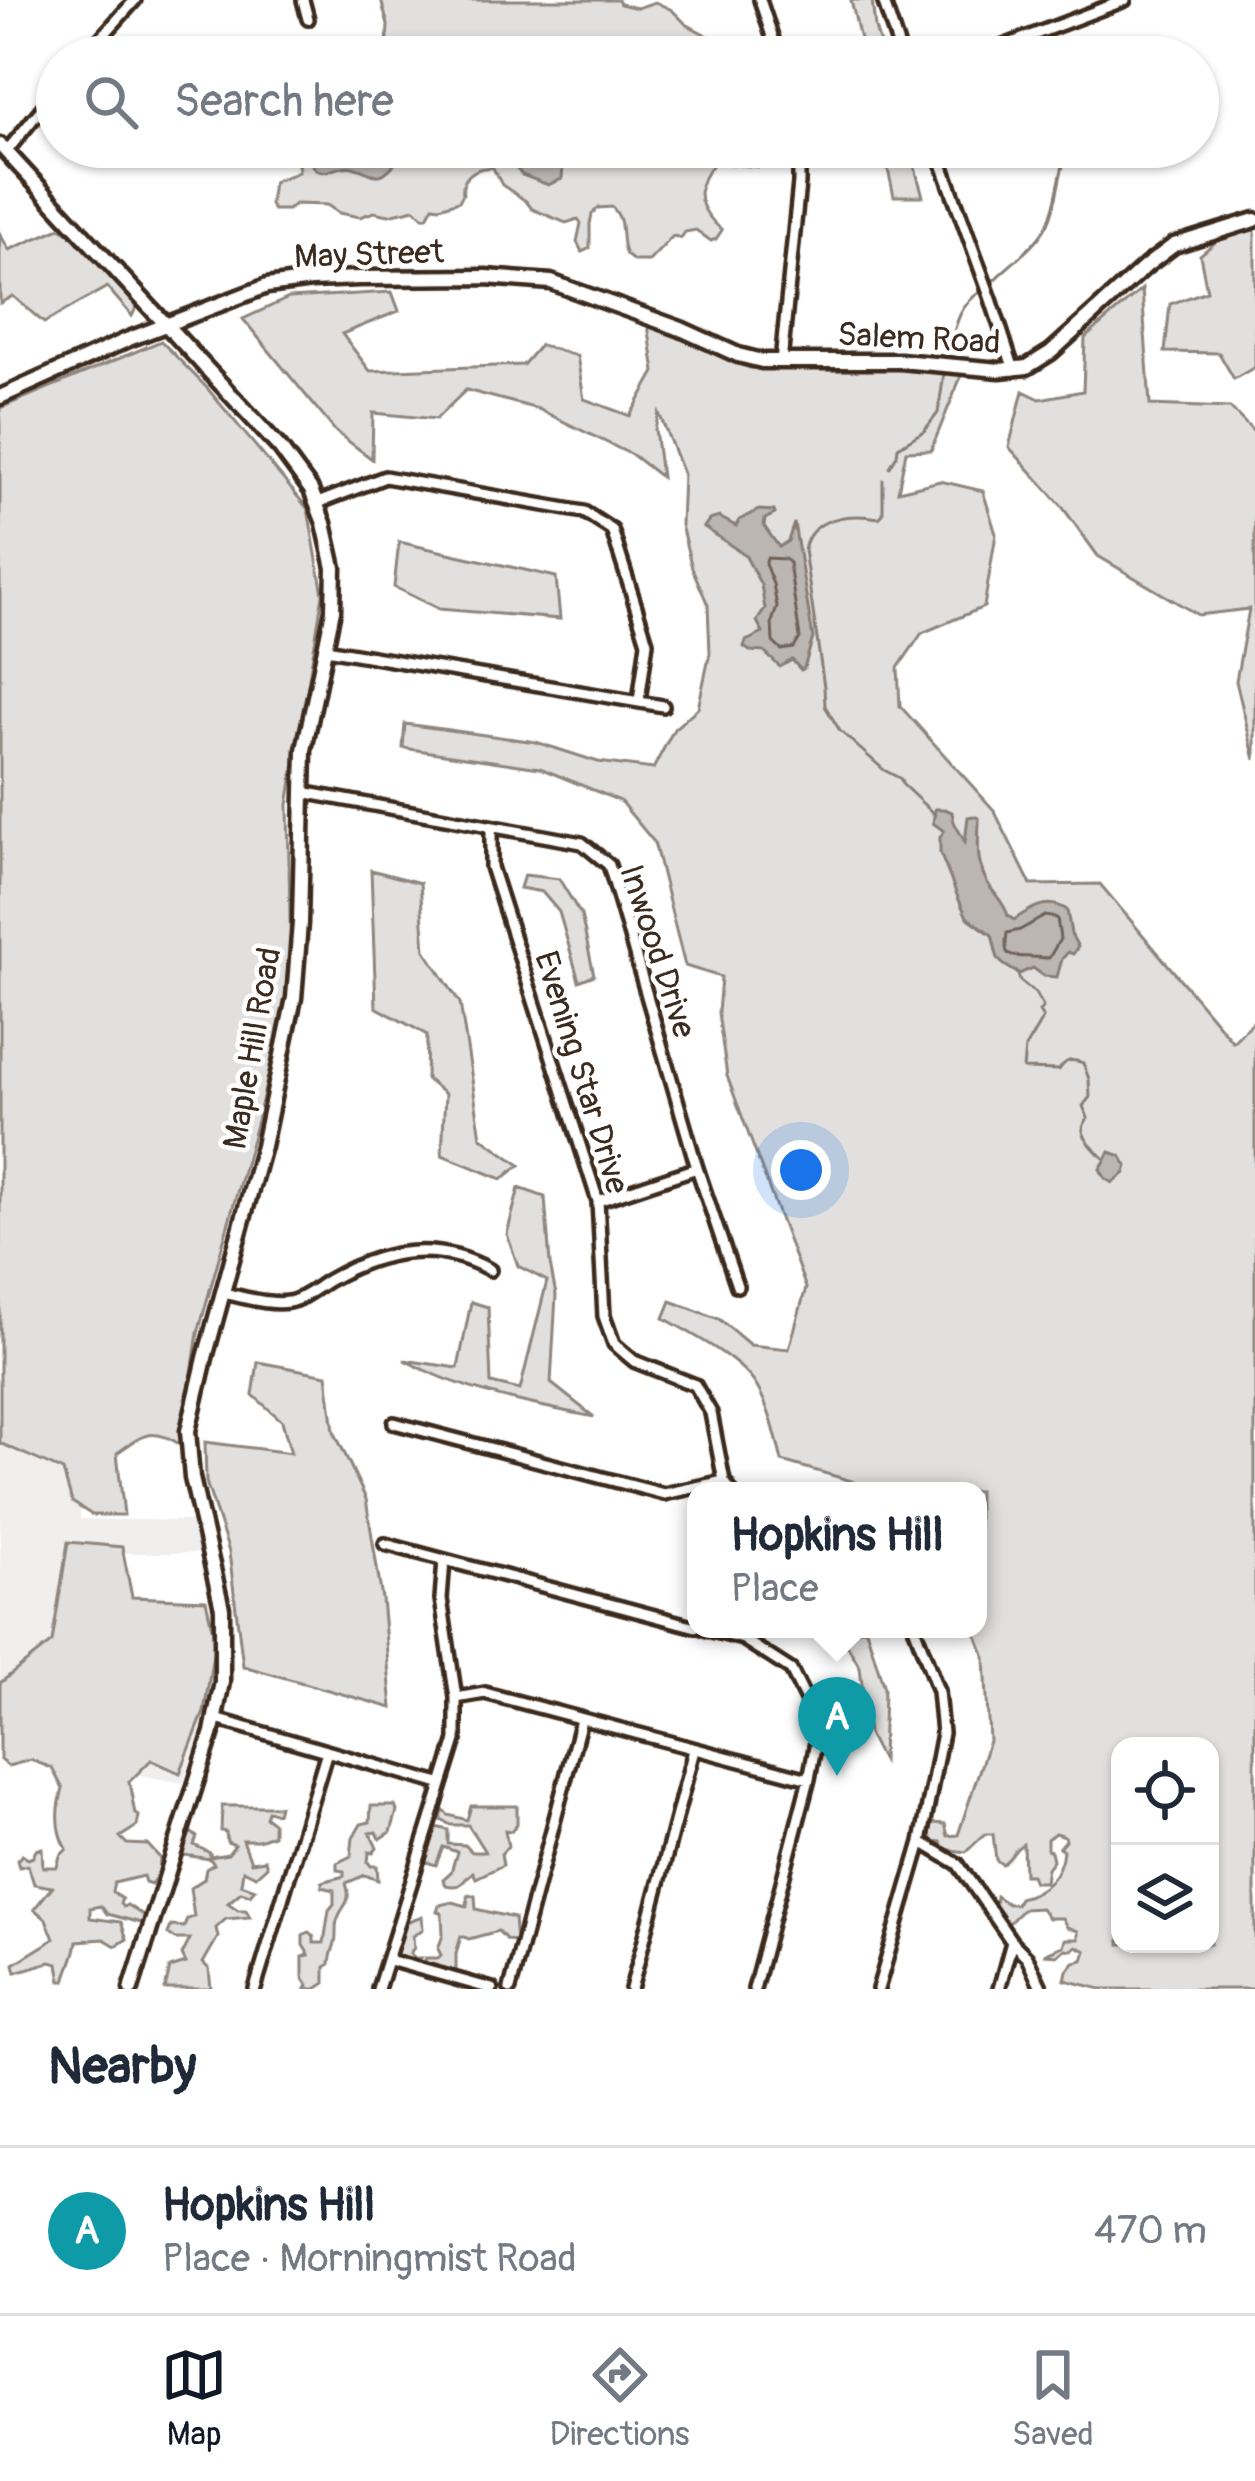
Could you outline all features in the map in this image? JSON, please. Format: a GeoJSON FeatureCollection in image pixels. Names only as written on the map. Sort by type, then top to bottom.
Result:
{"type":"FeatureCollection","features":[{"type":"Feature","properties":{"kind":"street"},"geometry":{"type":"LineString","coordinates":[[103,36],[135,0]]}},
{"type":"Feature","properties":{"kind":"street"},"geometry":{"type":"LineString","coordinates":[[303,0],[308,19]]}},
{"type":"Feature","properties":{"kind":"street"},"geometry":{"type":"LineString","coordinates":[[760,0],[772,36]]}},
{"type":"Feature","properties":{"kind":"street"},"geometry":{"type":"LineString","coordinates":[[883,0],[895,36]]}},
{"type":"Feature","properties":{"kind":"street"},"geometry":{"type":"LineString","coordinates":[[1030,36],[1125,0]]}},
{"type":"Feature","properties":{"kind":"street"},"geometry":{"type":"LineString","coordinates":[[3,148],[36,113]]}},
{"type":"Feature","properties":{"kind":"street","name":"Maple Hill Road"},"geometry":{"type":"LineString","coordinates":[[3,148],[280,448],[318,502],[334,568],[333,610],[304,751],[294,998],[262,1146],[188,1431],[192,1478],[222,1608],[222,1682],[216,1719],[131,1989]]}},
{"type":"Feature","properties":{"kind":"street"},"geometry":{"type":"LineString","coordinates":[[781,362],[799,168]]}},
{"type":"Feature","properties":{"kind":"street"},"geometry":{"type":"LineString","coordinates":[[944,168],[1014,370]]}},
{"type":"Feature","properties":{"kind":"street","name":"Salem Road"},"geometry":{"type":"LineString","coordinates":[[615,304],[738,356],[781,362],[900,361],[1014,370],[1051,352],[1174,245],[1255,220]]}},
{"type":"Feature","properties":{"kind":"street","name":"May Street"},"geometry":{"type":"LineString","coordinates":[[0,397],[267,286],[310,280],[531,279],[615,304]]}},
{"type":"Feature","properties":{"kind":"street"},"geometry":{"type":"LineString","coordinates":[[318,502],[386,477],[584,512],[612,530],[647,642],[639,701]]}},
{"type":"Feature","properties":{"kind":"street"},"geometry":{"type":"LineString","coordinates":[[326,649],[663,706]]}},
{"type":"Feature","properties":{"kind":"street","name":"Inwood Drive"},"geometry":{"type":"LineString","coordinates":[[302,792],[582,843],[609,865],[697,1168],[737,1286]]}},
{"type":"Feature","properties":{"kind":"street","name":"Evening Star Drive"},"geometry":{"type":"LineString","coordinates":[[491,828],[490,867],[598,1201],[604,1316],[614,1344],[634,1361],[694,1385],[711,1412],[726,1482]]}},
{"type":"Feature","properties":{"kind":"street"},"geometry":{"type":"LineString","coordinates":[[598,1201],[697,1168]]}},
{"type":"Feature","properties":{"kind":"street"},"geometry":{"type":"LineString","coordinates":[[223,1293],[293,1302],[357,1264],[419,1251],[470,1258],[490,1270]]}},
{"type":"Feature","properties":{"kind":"street"},"geometry":{"type":"LineString","coordinates":[[394,1423],[664,1494],[687,1491]]}},
{"type":"Feature","properties":{"kind":"street"},"geometry":{"type":"LineString","coordinates":[[385,1544],[687,1625]]}},
{"type":"Feature","properties":{"kind":"street"},"geometry":{"type":"LineString","coordinates":[[378,1989],[456,1740],[456,1698],[441,1599],[444,1560]]}},
{"type":"Feature","properties":{"kind":"street"},"geometry":{"type":"LineString","coordinates":[[739,1638],[791,1670],[819,1726],[754,1989]]}},
{"type":"Feature","properties":{"kind":"street"},"geometry":{"type":"LineString","coordinates":[[878,1989],[921,1842],[942,1733],[938,1691],[919,1638]]}},
{"type":"Feature","properties":{"kind":"street"},"geometry":{"type":"LineString","coordinates":[[456,1698],[485,1693],[809,1778]]}},
{"type":"Feature","properties":{"kind":"street"},"geometry":{"type":"LineString","coordinates":[[216,1719],[440,1784]]}},
{"type":"Feature","properties":{"kind":"street"},"geometry":{"type":"LineString","coordinates":[[510,1989],[581,1720]]}},
{"type":"Feature","properties":{"kind":"street"},"geometry":{"type":"LineString","coordinates":[[631,1989],[694,1750]]}},
{"type":"Feature","properties":{"kind":"street"},"geometry":{"type":"LineString","coordinates":[[254,1989],[327,1751]]}},
{"type":"Feature","properties":{"kind":"street"},"geometry":{"type":"LineString","coordinates":[[921,1842],[958,1864],[1027,1957],[1042,1989]]}},
{"type":"Feature","properties":{"kind":"street"},"geometry":{"type":"LineString","coordinates":[[999,1989],[1012,1942]]}},
{"type":"Feature","properties":{"kind":"street"},"geometry":{"type":"LineString","coordinates":[[389,1960],[492,1989]]}},
{"type":"Feature","properties":{"kind":"shaded area"},"geometry":{"type":"Polygon","coordinates":[[[381,0],[618,0],[637,8],[655,2],[708,36],[388,36],[381,0]]]}},
{"type":"Feature","properties":{"kind":"shaded area"},"geometry":{"type":"Polygon","coordinates":[[[851,0],[872,0],[877,36],[859,36],[851,0]]]}},
{"type":"Feature","properties":{"kind":"shaded area"},"geometry":{"type":"Polygon","coordinates":[[[299,168],[493,168],[470,174],[459,201],[433,206],[427,217],[415,209],[360,217],[327,205],[295,204],[288,210],[273,210],[273,182],[299,168]]]}},
{"type":"Feature","properties":{"kind":"shaded area"},"geometry":{"type":"Polygon","coordinates":[[[493,168],[710,168],[701,198],[707,214],[722,230],[711,241],[696,230],[681,238],[673,236],[649,261],[634,261],[626,255],[619,218],[612,207],[598,208],[590,224],[590,248],[582,252],[577,242],[578,219],[566,223],[532,209],[502,185],[493,168]]]}},
{"type":"Feature","properties":{"kind":"shaded area"},"geometry":{"type":"Polygon","coordinates":[[[888,168],[915,168],[923,196],[894,196],[888,168]]]}},
{"type":"Feature","properties":{"kind":"shaded area"},"geometry":{"type":"Polygon","coordinates":[[[1255,226],[1255,367],[1234,379],[1219,353],[1165,352],[1170,304],[1207,291],[1200,255],[1220,238],[1255,226]]]}},
{"type":"Feature","properties":{"kind":"shaded area"},"geometry":{"type":"Polygon","coordinates":[[[60,228],[77,238],[138,304],[132,316],[107,287],[44,323],[13,296],[0,303],[0,234],[9,250],[60,228]]]}},
{"type":"Feature","properties":{"kind":"shaded area"},"geometry":{"type":"Polygon","coordinates":[[[1142,289],[1150,405],[1230,408],[1255,433],[1255,760],[1236,681],[1249,609],[1198,615],[1098,556],[1009,447],[1023,391],[1040,399],[1083,391],[1085,338],[1142,289]]]}},
{"type":"Feature","properties":{"kind":"shaded area"},"geometry":{"type":"Polygon","coordinates":[[[392,292],[399,311],[342,334],[370,371],[523,365],[540,345],[577,356],[584,399],[630,416],[655,372],[648,325],[750,368],[887,367],[962,374],[931,450],[906,451],[898,491],[940,481],[983,491],[996,534],[984,607],[922,633],[898,668],[900,706],[994,810],[1031,885],[1100,884],[1233,1042],[1255,1019],[1255,1989],[1101,1989],[1065,1980],[1067,1971],[1083,1960],[1086,1951],[1076,1946],[1058,1955],[1044,1954],[1063,1946],[1065,1939],[1078,1939],[1078,1931],[1067,1927],[1062,1918],[1048,1918],[1041,1908],[1023,1909],[1007,1925],[994,1912],[996,1896],[1016,1904],[1049,1882],[1062,1859],[1059,1847],[1064,1836],[1055,1833],[1047,1839],[1053,1860],[1045,1882],[1024,1875],[1023,1844],[1002,1864],[996,1860],[993,1834],[985,1834],[966,1852],[944,1849],[941,1842],[933,1841],[932,1823],[945,1824],[948,1836],[958,1835],[989,1741],[985,1657],[978,1638],[987,1638],[987,1482],[853,1482],[782,1461],[766,1404],[750,1377],[715,1348],[664,1318],[671,1301],[719,1319],[750,1345],[789,1349],[806,1288],[727,1076],[718,1013],[721,977],[685,966],[654,842],[620,801],[540,768],[403,748],[405,724],[536,742],[598,762],[653,769],[674,729],[698,708],[710,653],[708,605],[681,525],[683,474],[659,413],[655,429],[661,477],[634,456],[538,409],[466,390],[436,419],[373,413],[372,459],[336,432],[243,319],[289,298],[392,292]]]}},
{"type":"Feature","properties":{"kind":"shaded area"},"geometry":{"type":"Polygon","coordinates":[[[161,341],[207,388],[308,509],[323,594],[288,805],[291,974],[260,1110],[198,1333],[181,1445],[155,1434],[117,1453],[124,1515],[92,1515],[72,1502],[63,1471],[0,1443],[0,408],[161,341]]]}},
{"type":"Feature","properties":{"kind":"shaded area"},"geometry":{"type":"Polygon","coordinates":[[[399,542],[556,577],[560,619],[439,609],[394,587],[399,542]]]}},
{"type":"Feature","properties":{"kind":"shaded area"},"geometry":{"type":"Polygon","coordinates":[[[371,870],[420,883],[425,950],[460,1003],[481,1137],[520,1165],[502,1179],[442,1155],[445,1094],[426,1079],[427,1035],[376,1007],[371,870]]]}},
{"type":"Feature","properties":{"kind":"shaded area"},"geometry":{"type":"Polygon","coordinates":[[[524,875],[559,879],[581,915],[594,975],[579,981],[559,912],[542,892],[520,888],[524,875]]]}},
{"type":"Feature","properties":{"kind":"shaded area"},"geometry":{"type":"Polygon","coordinates":[[[519,1188],[545,1197],[556,1295],[551,1383],[594,1417],[473,1389],[404,1360],[458,1368],[471,1302],[488,1307],[491,1383],[520,1390],[547,1281],[518,1266],[507,1234],[519,1188]]]}},
{"type":"Feature","properties":{"kind":"shaded area"},"geometry":{"type":"Polygon","coordinates":[[[258,1362],[327,1375],[334,1431],[366,1499],[392,1708],[243,1666],[229,1552],[206,1482],[205,1442],[291,1453],[282,1421],[253,1395],[258,1362]]]}},
{"type":"Feature","properties":{"kind":"shaded area"},"geometry":{"type":"Polygon","coordinates":[[[0,1426],[81,1441],[80,1519],[193,1521],[202,1553],[76,1553],[74,1604],[213,1607],[210,1707],[183,1783],[0,1749],[0,1426]]]}},
{"type":"Feature","properties":{"kind":"shaded area"},"geometry":{"type":"Polygon","coordinates":[[[68,1542],[122,1547],[132,1597],[206,1600],[215,1641],[204,1712],[180,1773],[151,1760],[129,1782],[139,1816],[137,1826],[120,1837],[127,1844],[148,1845],[160,1858],[159,1873],[151,1884],[143,1876],[114,1883],[112,1892],[122,1899],[123,1907],[149,1919],[145,1924],[107,1914],[101,1906],[90,1908],[90,1918],[121,1922],[127,1939],[116,1946],[104,1939],[77,1941],[65,1981],[61,1981],[58,1964],[16,1972],[14,1964],[54,1939],[46,1919],[34,1909],[52,1887],[34,1884],[28,1865],[19,1867],[17,1860],[22,1855],[33,1857],[42,1848],[43,1867],[57,1867],[67,1849],[59,1819],[63,1789],[52,1768],[31,1760],[8,1766],[0,1760],[0,1683],[52,1642],[68,1542]]]}},
{"type":"Feature","properties":{"kind":"shaded area"},"geometry":{"type":"Polygon","coordinates":[[[843,1638],[869,1638],[884,1688],[882,1761],[868,1734],[860,1667],[843,1638]]]}},
{"type":"Feature","properties":{"kind":"shaded area"},"geometry":{"type":"Polygon","coordinates":[[[222,1806],[279,1806],[277,1813],[267,1811],[265,1817],[273,1823],[273,1835],[243,1840],[251,1862],[265,1860],[267,1866],[256,1876],[243,1870],[241,1884],[255,1889],[250,1895],[241,1892],[228,1903],[246,1910],[250,1917],[226,1919],[216,1928],[218,1937],[203,1963],[209,1969],[211,1989],[165,1989],[170,1968],[186,1963],[182,1955],[190,1939],[168,1934],[171,1926],[184,1927],[194,1917],[190,1888],[214,1864],[210,1859],[177,1854],[183,1835],[192,1833],[197,1837],[194,1845],[210,1857],[228,1854],[235,1845],[221,1831],[222,1806]]]}},
{"type":"Feature","properties":{"kind":"shaded area"},"geometry":{"type":"Polygon","coordinates":[[[371,1806],[395,1806],[397,1811],[391,1832],[380,1839],[377,1832],[370,1833],[377,1848],[369,1852],[368,1862],[377,1866],[378,1880],[365,1875],[346,1883],[347,1900],[337,1921],[325,1983],[306,1989],[303,1957],[309,1955],[303,1935],[309,1932],[314,1943],[324,1943],[334,1890],[322,1887],[322,1882],[344,1876],[337,1863],[351,1856],[353,1838],[361,1824],[370,1822],[371,1806]]]}},
{"type":"Feature","properties":{"kind":"shaded area"},"geometry":{"type":"Polygon","coordinates":[[[471,1806],[517,1806],[517,1824],[505,1830],[508,1846],[501,1854],[503,1865],[476,1878],[473,1872],[459,1885],[446,1885],[443,1879],[451,1872],[457,1852],[443,1847],[436,1865],[423,1861],[436,1827],[448,1830],[448,1844],[485,1852],[468,1825],[441,1820],[443,1810],[467,1820],[471,1806]]]}},
{"type":"Feature","properties":{"kind":"shaded area"},"geometry":{"type":"Polygon","coordinates":[[[468,1895],[475,1896],[476,1909],[514,1918],[516,1941],[498,1931],[469,1939],[461,1936],[456,1975],[422,1966],[426,1958],[441,1955],[439,1905],[467,1906],[468,1895]]]}},
{"type":"Feature","properties":{"kind":"shaded area"},"geometry":{"type":"Polygon","coordinates":[[[422,1916],[423,1929],[413,1936],[410,1953],[421,1958],[416,1963],[398,1957],[396,1948],[406,1922],[422,1916]]]}},
{"type":"Feature","properties":{"kind":"water"},"geometry":{"type":"Polygon","coordinates":[[[356,168],[390,168],[377,175],[356,168]]]}},
{"type":"Feature","properties":{"kind":"water"},"geometry":{"type":"Polygon","coordinates":[[[516,168],[563,168],[562,179],[548,185],[516,168]]]}},
{"type":"Feature","properties":{"kind":"water"},"geometry":{"type":"Polygon","coordinates":[[[759,510],[774,511],[764,526],[779,547],[788,541],[794,523],[813,638],[801,670],[792,660],[780,667],[764,652],[744,647],[746,641],[763,633],[757,621],[765,609],[761,585],[745,555],[704,527],[719,517],[736,526],[759,510]]]}},
{"type":"Feature","properties":{"kind":"water"},"geometry":{"type":"Polygon","coordinates":[[[935,809],[952,812],[965,842],[968,817],[979,818],[980,865],[1008,916],[1014,920],[1046,904],[1067,910],[1078,947],[1062,959],[1057,977],[1044,976],[1033,968],[1019,974],[1004,965],[992,935],[967,917],[940,853],[944,831],[933,823],[935,809]]]}},
{"type":"Feature","properties":{"kind":"water"},"geometry":{"type":"Polygon","coordinates":[[[1110,1152],[1121,1156],[1127,1166],[1112,1183],[1100,1169],[1110,1152]]]}},
{"type":"Feature","properties":{"kind":"waterway"},"geometry":{"type":"LineString","coordinates":[[994,280],[1044,231],[1063,168]]}},
{"type":"Feature","properties":{"kind":"waterway"},"geometry":{"type":"LineString","coordinates":[[947,357],[961,313],[980,292]]}},
{"type":"Feature","properties":{"kind":"waterway"},"geometry":{"type":"LineString","coordinates":[[890,467],[898,447],[924,431],[938,413],[944,374]]}},
{"type":"Feature","properties":{"kind":"waterway"},"geometry":{"type":"LineString","coordinates":[[883,480],[879,518],[833,519],[814,530],[804,550],[825,706],[840,731],[901,779],[935,815]]}},
{"type":"Feature","properties":{"kind":"waterway"},"geometry":{"type":"LineString","coordinates":[[1017,971],[1043,1007],[1039,1012],[1043,1018],[1025,1048],[1023,1069],[1059,1070],[1069,1061],[1083,1063],[1090,1097],[1083,1106],[1088,1118],[1083,1131],[1104,1158]]}},
{"type":"Feature","properties":{"kind":"place","name":"Hopkins Hill"},"geometry":{"type":"Point","coordinates":[837,1776]}}]}
